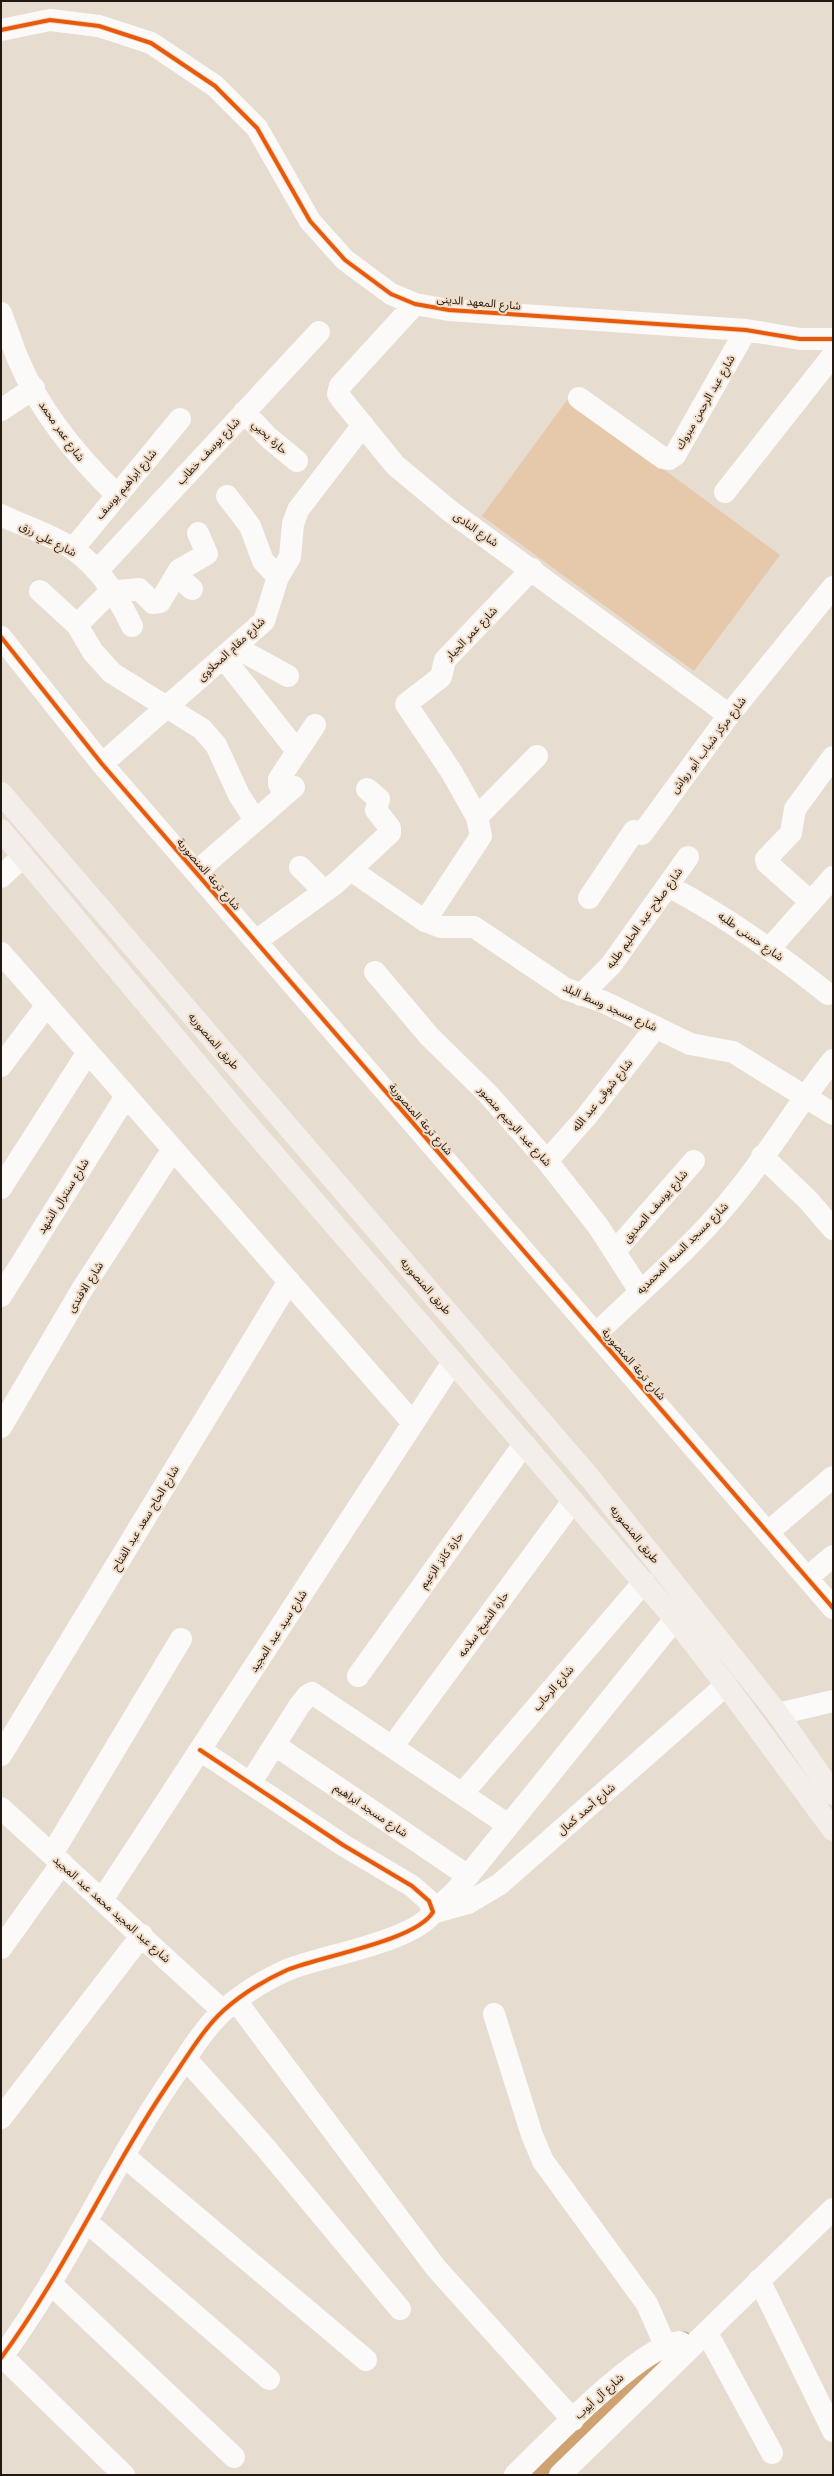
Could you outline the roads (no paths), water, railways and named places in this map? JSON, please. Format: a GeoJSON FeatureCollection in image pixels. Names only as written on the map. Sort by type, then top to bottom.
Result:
{"type":"FeatureCollection","features":[{"type":"Feature","properties":{"kind":"main road","name":"طريق المنصوريه"},"geometry":{"type":"LineString","coordinates":[[1,793],[590,1478],[778,1714],[833,1794]]}},
{"type":"Feature","properties":{"kind":"main road"},"geometry":{"type":"LineString","coordinates":[[1,830],[244,1120],[675,1619],[726,1685],[833,1830]]}},
{"type":"Feature","properties":{"kind":"main road"},"geometry":{"type":"LineString","coordinates":[[244,1120],[267,1102]]}},
{"type":"Feature","properties":{"kind":"street","name":"شارع المعهد الدينى"},"geometry":{"type":"LineString","coordinates":[[1,30],[50,20],[99,26],[151,43],[158,47],[215,86],[257,128],[310,221],[345,260],[391,294],[415,304],[449,310],[746,330],[800,339],[833,339]]}},
{"type":"Feature","properties":{"kind":"street","name":"شارع النادى"},"geometry":{"type":"LineString","coordinates":[[415,304],[340,386],[338,394],[395,465],[450,511],[532,569],[729,715]]}},
{"type":"Feature","properties":{"kind":"street","name":"شارع عمر محمد"},"geometry":{"type":"LineString","coordinates":[[1,313],[18,361],[48,414],[84,462],[117,495]]}},
{"type":"Feature","properties":{"kind":"street","name":"شارع عبد الرحمن مبروك"},"geometry":{"type":"LineString","coordinates":[[579,398],[663,458],[669,459],[675,455],[746,330]]}},
{"type":"Feature","properties":{"kind":"street","name":"شارع يوسف خطاب"},"geometry":{"type":"LineString","coordinates":[[98,570],[319,332]]}},
{"type":"Feature","properties":{"kind":"street"},"geometry":{"type":"LineString","coordinates":[[725,492],[833,355]]}},
{"type":"Feature","properties":{"kind":"street"},"geometry":{"type":"LineString","coordinates":[[1,410],[34,388]]}},
{"type":"Feature","properties":{"kind":"street","name":"حارة يحيي"},"geometry":{"type":"LineString","coordinates":[[244,412],[269,438],[297,461]]}},
{"type":"Feature","properties":{"kind":"street","name":"شارع ابراهيم يوسف"},"geometry":{"type":"LineString","coordinates":[[73,549],[180,419]]}},
{"type":"Feature","properties":{"kind":"street","name":"شارع مقام المحلاوى"},"geometry":{"type":"LineString","coordinates":[[102,764],[264,621],[278,577],[290,557],[293,524],[298,510],[362,425]]}},
{"type":"Feature","properties":{"kind":"street"},"geometry":{"type":"LineString","coordinates":[[227,496],[250,526],[263,561],[278,577]]}},
{"type":"Feature","properties":{"kind":"street","name":"شارع علي رزق"},"geometry":{"type":"LineString","coordinates":[[1,515],[73,549],[98,570],[114,591],[132,626]]}},
{"type":"Feature","properties":{"kind":"street"},"geometry":{"type":"LineString","coordinates":[[77,625],[107,594],[114,591],[142,590],[154,603],[158,603],[183,567],[207,554],[198,533]]}},
{"type":"Feature","properties":{"kind":"street","name":"شارع عمر الجيار"},"geometry":{"type":"LineString","coordinates":[[425,921],[481,836],[477,817],[451,771],[406,704],[441,677],[445,660],[532,569]]}},
{"type":"Feature","properties":{"kind":"street"},"geometry":{"type":"LineString","coordinates":[[176,575],[192,589]]}},
{"type":"Feature","properties":{"kind":"street","name":"شارع مركز شباب أبو رواش"},"geometry":{"type":"LineString","coordinates":[[589,898],[634,831],[642,834],[729,715],[833,587]]}},
{"type":"Feature","properties":{"kind":"street"},"geometry":{"type":"LineString","coordinates":[[40,591],[77,625],[93,652],[112,673],[202,729],[216,745],[240,795],[255,820]]}},
{"type":"Feature","properties":{"kind":"street","name":"شارع ترعة المنصورية"},"geometry":{"type":"LineString","coordinates":[[1,637],[102,764],[833,1608]]}},
{"type":"Feature","properties":{"kind":"street"},"geometry":{"type":"LineString","coordinates":[[229,652],[288,676]]}},
{"type":"Feature","properties":{"kind":"street"},"geometry":{"type":"LineString","coordinates":[[229,652],[297,751]]}},
{"type":"Feature","properties":{"kind":"street"},"geometry":{"type":"LineString","coordinates":[[196,872],[290,790],[278,782],[315,725]]}},
{"type":"Feature","properties":{"kind":"street"},"geometry":{"type":"LineString","coordinates":[[477,817],[537,756]]}},
{"type":"Feature","properties":{"kind":"street"},"geometry":{"type":"LineString","coordinates":[[811,902],[767,863],[766,859],[790,833],[795,810],[833,757]]}},
{"type":"Feature","properties":{"kind":"street"},"geometry":{"type":"LineString","coordinates":[[256,941],[351,870],[390,831],[376,810],[379,798],[367,789]]}},
{"type":"Feature","properties":{"kind":"street"},"geometry":{"type":"LineString","coordinates":[[1,877],[23,856]]}},
{"type":"Feature","properties":{"kind":"street","name":"شارع صلاح عبد الحليم طلبه"},"geometry":{"type":"LineString","coordinates":[[581,995],[611,965],[688,858]]}},
{"type":"Feature","properties":{"kind":"street"},"geometry":{"type":"LineString","coordinates":[[300,867],[324,891]]}},
{"type":"Feature","properties":{"kind":"street","name":"شارع مسجد وسط البلد"},"geometry":{"type":"LineString","coordinates":[[351,870],[425,921],[441,927],[474,927],[566,989],[604,1002],[690,1044],[733,1052],[833,1114]]}},
{"type":"Feature","properties":{"kind":"street"},"geometry":{"type":"LineString","coordinates":[[770,948],[833,877]]}},
{"type":"Feature","properties":{"kind":"street","name":"شارع حسنى طلبه"},"geometry":{"type":"LineString","coordinates":[[668,886],[710,907],[770,948],[828,994]]}},
{"type":"Feature","properties":{"kind":"street"},"geometry":{"type":"LineString","coordinates":[[1,953],[413,1423]]}},
{"type":"Feature","properties":{"kind":"street","name":"شارع عبد الرحيم منصور"},"geometry":{"type":"LineString","coordinates":[[375,972],[429,1036],[488,1094],[547,1161],[598,1226],[640,1291]]}},
{"type":"Feature","properties":{"kind":"street"},"geometry":{"type":"LineString","coordinates":[[1,1066],[47,1005]]}},
{"type":"Feature","properties":{"kind":"street","name":"شارع شوقى عبد الله"},"geometry":{"type":"LineString","coordinates":[[547,1161],[586,1117],[656,1027]]}},
{"type":"Feature","properties":{"kind":"street"},"geometry":{"type":"LineString","coordinates":[[1,1188],[88,1052]]}},
{"type":"Feature","properties":{"kind":"street","name":"شارع مسجد السنه المحمديه"},"geometry":{"type":"LineString","coordinates":[[596,1334],[710,1224],[738,1190],[804,1096],[833,1060]]}},
{"type":"Feature","properties":{"kind":"street","name":"شارع سنترال الشهد"},"geometry":{"type":"LineString","coordinates":[[1,1296],[126,1096]]}},
{"type":"Feature","properties":{"kind":"street","name":"شارع الافندى"},"geometry":{"type":"LineString","coordinates":[[1,1427],[81,1291],[173,1149]]}},
{"type":"Feature","properties":{"kind":"street"},"geometry":{"type":"LineString","coordinates":[[762,1156],[808,1200],[833,1229]]}},
{"type":"Feature","properties":{"kind":"street","name":"شارع يوسف الصديق"},"geometry":{"type":"LineString","coordinates":[[615,1251],[694,1161]]}},
{"type":"Feature","properties":{"kind":"street","name":"شارع الحاج سعد عبد الفتاح"},"geometry":{"type":"LineString","coordinates":[[1,1755],[289,1281]]}},
{"type":"Feature","properties":{"kind":"street","name":"شارع سيد عبد المجيد"},"geometry":{"type":"LineString","coordinates":[[102,1900],[453,1362]]}},
{"type":"Feature","properties":{"kind":"street","name":"حارة كانز الزعيم"},"geometry":{"type":"LineString","coordinates":[[358,1676],[524,1444]]}},
{"type":"Feature","properties":{"kind":"street"},"geometry":{"type":"LineString","coordinates":[[768,1532],[833,1477]]}},
{"type":"Feature","properties":{"kind":"street","name":"حارة الشيخ سلامه"},"geometry":{"type":"LineString","coordinates":[[392,1747],[573,1501]]}},
{"type":"Feature","properties":{"kind":"street"},"geometry":{"type":"LineString","coordinates":[[807,1578],[833,1556]]}},
{"type":"Feature","properties":{"kind":"street","name":"شارع الرحاب"},"geometry":{"type":"LineString","coordinates":[[462,1794],[644,1582]]}},
{"type":"Feature","properties":{"kind":"street"},"geometry":{"type":"LineString","coordinates":[[124,2475],[2,2357],[87,2222],[145,2118],[186,2060],[230,2006],[258,1984],[288,1970],[400,1935],[422,1925],[468,1876],[675,1619]]}},
{"type":"Feature","properties":{"kind":"street"},"geometry":{"type":"LineString","coordinates":[[1,1948],[57,1859],[181,1639]]}},
{"type":"Feature","properties":{"kind":"street","name":"شارع أحمد كمال"},"geometry":{"type":"LineString","coordinates":[[433,1912],[468,1903],[500,1884],[726,1685]]}},
{"type":"Feature","properties":{"kind":"street"},"geometry":{"type":"LineString","coordinates":[[251,1782],[307,1696],[312,1693],[508,1825]]}},
{"type":"Feature","properties":{"kind":"street"},"geometry":{"type":"LineString","coordinates":[[778,1714],[833,1702]]}},
{"type":"Feature","properties":{"kind":"street","name":"شارع مسجد ابراهيم"},"geometry":{"type":"LineString","coordinates":[[275,1745],[468,1876]]}},
{"type":"Feature","properties":{"kind":"street"},"geometry":{"type":"LineString","coordinates":[[200,1750],[251,1782],[343,1845],[412,1886],[429,1901],[433,1912]]}},
{"type":"Feature","properties":{"kind":"street","name":"شارع عبد المجيد محمد عبد المجيد"},"geometry":{"type":"LineString","coordinates":[[2,1812],[142,1935],[230,2006],[436,2268],[573,2420]]}},
{"type":"Feature","properties":{"kind":"street"},"geometry":{"type":"LineString","coordinates":[[1,2118],[142,1935]]}},
{"type":"Feature","properties":{"kind":"street"},"geometry":{"type":"LineString","coordinates":[[494,2014],[532,2135],[543,2161],[647,2304],[665,2345]]}},
{"type":"Feature","properties":{"kind":"street"},"geometry":{"type":"LineString","coordinates":[[186,2060],[264,2146],[400,2309]]}},
{"type":"Feature","properties":{"kind":"street"},"geometry":{"type":"LineString","coordinates":[[124,2156],[366,2360]]}},
{"type":"Feature","properties":{"kind":"street"},"geometry":{"type":"LineString","coordinates":[[560,2475],[833,2209]]}},
{"type":"Feature","properties":{"kind":"street"},"geometry":{"type":"LineString","coordinates":[[87,2222],[269,2379]]}},
{"type":"Feature","properties":{"kind":"street"},"geometry":{"type":"LineString","coordinates":[[759,2280],[833,2432]]}},
{"type":"Feature","properties":{"kind":"street"},"geometry":{"type":"LineString","coordinates":[[50,2283],[234,2457]]}},
{"type":"Feature","properties":{"kind":"street"},"geometry":{"type":"LineString","coordinates":[[701,2339],[772,2453]]}},
{"type":"Feature","properties":{"kind":"street","name":"شارع آل أيوب"},"geometry":{"type":"LineString","coordinates":[[515,2475],[632,2366],[665,2345],[701,2339]]}},
{"type":"Feature","properties":{"kind":"waterway"},"geometry":{"type":"LineString","coordinates":[[536,2475],[682,2342]]}}]}
